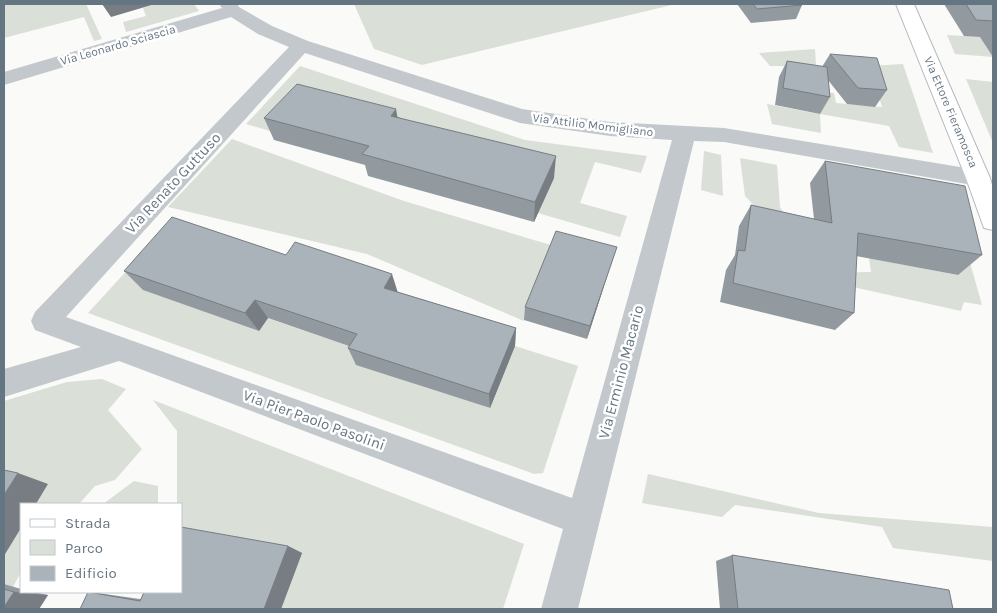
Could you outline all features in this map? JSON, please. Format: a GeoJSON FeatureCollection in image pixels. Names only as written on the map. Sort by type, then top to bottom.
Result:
{"type":"FeatureCollection","features":[{"type":"Feature","properties":{"kind":"main road","name":"Via Ettore Fieramosca"},"geometry":{"type":"LineString","coordinates":[[905,4],[978,178],[993,221]]}},
{"type":"Feature","properties":{"kind":"street","name":"Via Attilio Momigliano"},"geometry":{"type":"LineString","coordinates":[[230,7],[265,30],[300,45],[520,116],[610,129],[724,135],[978,178]]}},
{"type":"Feature","properties":{"kind":"street","name":"Via Leonardo Sciascia"},"geometry":{"type":"LineString","coordinates":[[4,79],[230,7]]}},
{"type":"Feature","properties":{"kind":"street","name":"Via Renato Guttuso"},"geometry":{"type":"LineString","coordinates":[[45,321],[300,45]]}},
{"type":"Feature","properties":{"kind":"street","name":"Via Erminio Macario"},"geometry":{"type":"LineString","coordinates":[[559,609],[685,134]]}},
{"type":"Feature","properties":{"kind":"street","name":"Via Pier Paolo Pasolini"},"geometry":{"type":"LineString","coordinates":[[45,321],[582,519]]}},
{"type":"Feature","properties":{"kind":"street"},"geometry":{"type":"LineString","coordinates":[[4,383],[120,348]]}},
{"type":"Feature","properties":{"kind":"green space"},"geometry":{"type":"Polygon","coordinates":[[[4,4],[86,4],[102,39],[94,41],[84,17],[4,38],[4,4]]]}},
{"type":"Feature","properties":{"kind":"green space"},"geometry":{"type":"Polygon","coordinates":[[[155,4],[194,4],[199,11],[126,32],[123,22],[146,16],[143,8],[155,4]]]}},
{"type":"Feature","properties":{"kind":"green space"},"geometry":{"type":"Polygon","coordinates":[[[354,4],[676,4],[422,65],[374,49],[354,4]]]}},
{"type":"Feature","properties":{"kind":"green space"},"geometry":{"type":"Polygon","coordinates":[[[947,35],[984,37],[993,57],[955,54],[947,35]]]}},
{"type":"Feature","properties":{"kind":"green space"},"geometry":{"type":"Polygon","coordinates":[[[815,49],[816,66],[770,66],[759,53],[815,49]]]}},
{"type":"Feature","properties":{"kind":"green space"},"geometry":{"type":"Polygon","coordinates":[[[903,64],[933,153],[899,147],[889,126],[820,114],[821,133],[772,124],[767,104],[819,114],[825,92],[834,93],[836,103],[882,107],[870,66],[903,64]]]}},
{"type":"Feature","properties":{"kind":"green space"},"geometry":{"type":"Polygon","coordinates":[[[300,66],[525,140],[647,156],[641,173],[595,162],[580,203],[627,216],[620,237],[538,213],[553,179],[280,134],[246,124],[300,66]]]}},
{"type":"Feature","properties":{"kind":"green space"},"geometry":{"type":"Polygon","coordinates":[[[966,79],[993,82],[993,143],[966,79]]]}},
{"type":"Feature","properties":{"kind":"green space"},"geometry":{"type":"Polygon","coordinates":[[[232,139],[404,201],[554,246],[524,321],[367,254],[168,207],[232,139]]]}},
{"type":"Feature","properties":{"kind":"green space"},"geometry":{"type":"Polygon","coordinates":[[[704,151],[721,155],[723,196],[701,190],[704,151]]]}},
{"type":"Feature","properties":{"kind":"green space"},"geometry":{"type":"Polygon","coordinates":[[[740,158],[777,165],[780,207],[821,273],[871,272],[869,258],[957,275],[965,245],[982,305],[964,302],[961,311],[826,281],[745,196],[740,158]]]}},
{"type":"Feature","properties":{"kind":"green space"},"geometry":{"type":"Polygon","coordinates":[[[164,230],[144,290],[259,331],[267,318],[364,351],[415,384],[490,408],[515,346],[578,366],[543,473],[534,474],[88,313],[164,230]]]}},
{"type":"Feature","properties":{"kind":"green space"},"geometry":{"type":"Polygon","coordinates":[[[102,379],[126,389],[108,410],[142,449],[115,480],[95,486],[80,503],[37,503],[48,484],[4,475],[4,401],[67,382],[102,379]]]}},
{"type":"Feature","properties":{"kind":"green space"},"geometry":{"type":"Polygon","coordinates":[[[153,400],[524,544],[503,609],[281,609],[302,553],[182,565],[182,503],[177,503],[177,431],[153,400]]]}},
{"type":"Feature","properties":{"kind":"green space"},"geometry":{"type":"Polygon","coordinates":[[[648,474],[819,513],[993,527],[993,561],[893,548],[882,527],[735,505],[722,517],[642,503],[648,474]]]}},
{"type":"Feature","properties":{"kind":"green space"},"geometry":{"type":"Polygon","coordinates":[[[134,481],[158,486],[158,503],[104,503],[134,481]]]}},
{"type":"Feature","properties":{"kind":"green space"},"geometry":{"type":"Polygon","coordinates":[[[20,530],[20,574],[13,587],[4,584],[4,556],[20,530]]]}},
{"type":"Feature","properties":{"kind":"building"},"geometry":{"type":"Polygon","coordinates":[[[753,4],[801,4],[802,5],[757,9],[753,4]]]}},
{"type":"Feature","properties":{"kind":"building"},"geometry":{"type":"Polygon","coordinates":[[[966,4],[993,4],[993,21],[976,20],[966,4]]]}},
{"type":"Feature","properties":{"kind":"building"},"geometry":{"type":"Polygon","coordinates":[[[830,54],[877,58],[887,90],[858,88],[830,54]]]}},
{"type":"Feature","properties":{"kind":"building"},"geometry":{"type":"Polygon","coordinates":[[[787,61],[827,67],[830,97],[783,88],[787,61]]]}},
{"type":"Feature","properties":{"kind":"building"},"geometry":{"type":"Polygon","coordinates":[[[297,84],[396,109],[391,116],[556,156],[535,202],[362,154],[369,146],[264,118],[297,84]]]}},
{"type":"Feature","properties":{"kind":"building"},"geometry":{"type":"Polygon","coordinates":[[[825,161],[965,186],[982,255],[858,233],[854,313],[733,283],[738,250],[745,251],[751,205],[832,223],[825,161]]]}},
{"type":"Feature","properties":{"kind":"building"},"geometry":{"type":"Polygon","coordinates":[[[172,217],[286,255],[295,242],[392,274],[384,288],[516,328],[489,394],[348,348],[357,334],[255,300],[245,313],[124,271],[172,217]]]}},
{"type":"Feature","properties":{"kind":"building"},"geometry":{"type":"Polygon","coordinates":[[[556,231],[617,247],[590,326],[525,307],[556,231]]]}},
{"type":"Feature","properties":{"kind":"building"},"geometry":{"type":"Polygon","coordinates":[[[4,470],[18,473],[4,495],[4,470]]]}},
{"type":"Feature","properties":{"kind":"building"},"geometry":{"type":"Polygon","coordinates":[[[182,527],[288,546],[264,609],[80,609],[88,593],[140,601],[144,593],[182,593],[182,527]]]}},
{"type":"Feature","properties":{"kind":"building"},"geometry":{"type":"Polygon","coordinates":[[[732,555],[949,590],[953,609],[738,609],[732,555]]]}},
{"type":"Feature","properties":{"kind":"building"},"geometry":{"type":"Polygon","coordinates":[[[4,589],[14,592],[4,607],[4,589]]]}}]}
